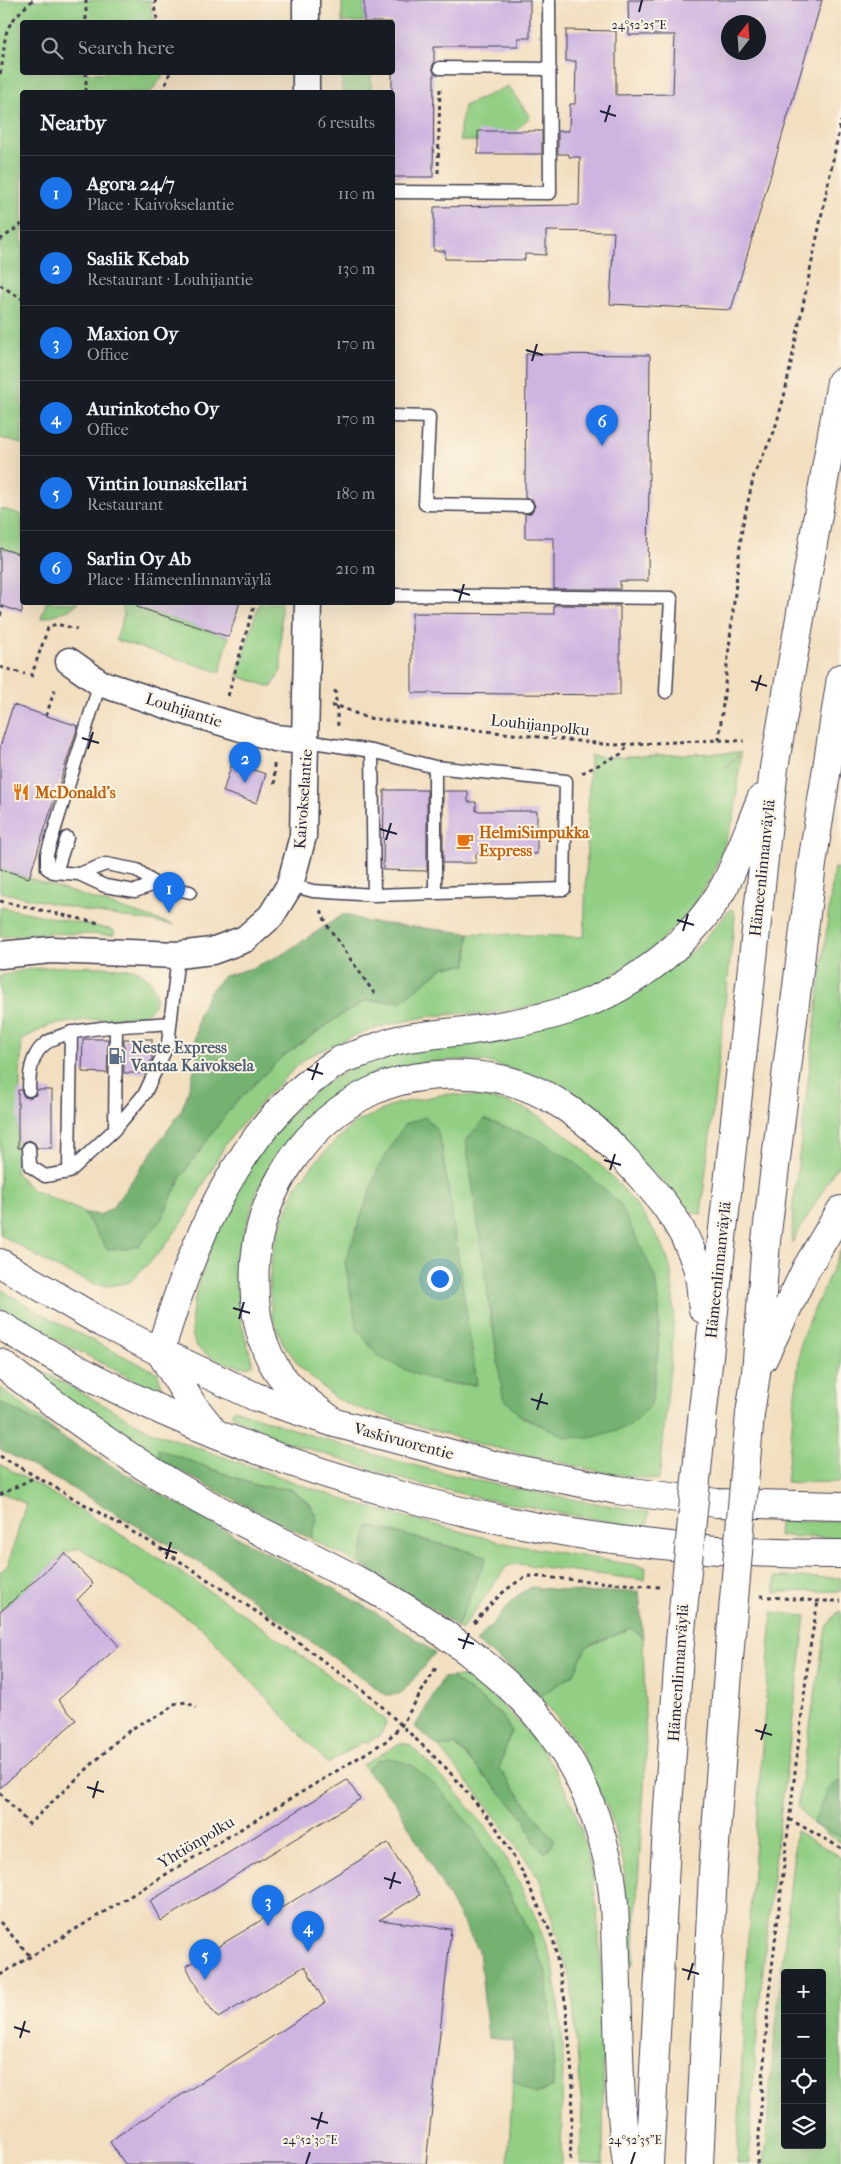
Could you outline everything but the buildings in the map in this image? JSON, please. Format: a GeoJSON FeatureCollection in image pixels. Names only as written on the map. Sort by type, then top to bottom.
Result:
{"type":"FeatureCollection","features":[{"type":"Feature","properties":{"kind":"main road","name":"Hämeenlinnanväylä"},"geometry":{"type":"LineString","coordinates":[[649,2164],[668,1807],[680,1641],[709,1350],[774,768],[841,382]]}},
{"type":"Feature","properties":{"kind":"main road"},"geometry":{"type":"LineString","coordinates":[[699,2164],[713,1871],[730,1646],[750,1414],[756,1373],[766,1241],[812,864],[841,678]]}},
{"type":"Feature","properties":{"kind":"main road"},"geometry":{"type":"LineString","coordinates":[[835,712],[841,770]]}},
{"type":"Feature","properties":{"kind":"main road"},"geometry":{"type":"LineString","coordinates":[[215,1433],[192,1404],[160,1352],[179,1288],[212,1210],[258,1133],[296,1092],[338,1061],[396,1040],[510,1025],[576,1007],[612,992],[641,974],[674,949],[700,921],[724,886],[774,768]]}},
{"type":"Feature","properties":{"kind":"main road"},"geometry":{"type":"LineString","coordinates":[[335,1423],[300,1395],[276,1369],[263,1343],[254,1308],[256,1248],[266,1210],[278,1182],[295,1156],[316,1130],[342,1108],[372,1091],[407,1080],[434,1076],[466,1075],[505,1080],[528,1088],[555,1102],[584,1121],[613,1146],[655,1192],[682,1229],[698,1268],[709,1350]]}},
{"type":"Feature","properties":{"kind":"main road"},"geometry":{"type":"LineString","coordinates":[[756,1373],[806,1268],[841,1210]]}},
{"type":"Feature","properties":{"kind":"main road","name":"Vaskivuorentie"},"geometry":{"type":"LineString","coordinates":[[0,1263],[101,1322],[160,1352],[256,1397],[335,1423],[497,1466],[617,1490],[717,1503],[841,1506]]}},
{"type":"Feature","properties":{"kind":"main road"},"geometry":{"type":"LineString","coordinates":[[0,1325],[106,1384],[215,1433],[312,1469],[409,1499],[494,1518],[615,1540],[714,1550],[841,1554]]}},
{"type":"Feature","properties":{"kind":"main road"},"geometry":{"type":"LineString","coordinates":[[0,1363],[76,1421],[193,1496],[363,1583],[412,1612],[496,1675],[532,1710],[557,1740],[579,1778],[595,1816],[608,1860],[614,1911],[627,2164]]}},
{"type":"Feature","properties":{"kind":"street"},"geometry":{"type":"LineString","coordinates":[[306,0],[306,20]]}},
{"type":"Feature","properties":{"kind":"street"},"geometry":{"type":"LineString","coordinates":[[306,75],[306,90]]}},
{"type":"Feature","properties":{"kind":"street","name":"Kaivokselantie"},"geometry":{"type":"LineString","coordinates":[[0,955],[70,950],[178,955],[212,951],[245,939],[302,888],[308,605]]}},
{"type":"Feature","properties":{"kind":"street","name":"Louhijantie"},"geometry":{"type":"LineString","coordinates":[[69,661],[100,682],[266,736],[306,741]]}},
{"type":"Feature","properties":{"kind":"lane"},"geometry":{"type":"LineString","coordinates":[[395,192],[550,193],[549,0]]}},
{"type":"Feature","properties":{"kind":"lane"},"geometry":{"type":"LineString","coordinates":[[440,68],[550,69]]}},
{"type":"Feature","properties":{"kind":"lane"},"geometry":{"type":"LineString","coordinates":[[395,416],[429,417],[426,504],[528,506]]}},
{"type":"Feature","properties":{"kind":"lane"},"geometry":{"type":"LineString","coordinates":[[395,595],[671,598],[666,692]]}},
{"type":"Feature","properties":{"kind":"lane"},"geometry":{"type":"LineString","coordinates":[[100,682],[47,854],[47,868],[56,872],[79,874],[105,886],[135,891],[155,884]]}},
{"type":"Feature","properties":{"kind":"lane"},"geometry":{"type":"LineString","coordinates":[[302,888],[374,895],[564,888],[566,781],[435,767],[372,751],[306,741]]}},
{"type":"Feature","properties":{"kind":"lane"},"geometry":{"type":"LineString","coordinates":[[372,751],[374,895]]}},
{"type":"Feature","properties":{"kind":"lane"},"geometry":{"type":"LineString","coordinates":[[435,767],[436,892]]}},
{"type":"Feature","properties":{"kind":"lane"},"geometry":{"type":"LineString","coordinates":[[56,872],[67,838]]}},
{"type":"Feature","properties":{"kind":"lane"},"geometry":{"type":"LineString","coordinates":[[79,874],[106,864],[137,870],[155,884],[190,892]]}},
{"type":"Feature","properties":{"kind":"lane"},"geometry":{"type":"LineString","coordinates":[[29,1148],[30,1166],[45,1176],[69,1172],[115,1129],[145,1092],[168,1044],[178,955]]}},
{"type":"Feature","properties":{"kind":"lane"},"geometry":{"type":"LineString","coordinates":[[29,1090],[29,1071],[36,1054],[45,1043],[71,1032],[170,1023]]}},
{"type":"Feature","properties":{"kind":"lane"},"geometry":{"type":"LineString","coordinates":[[115,1129],[116,1027]]}},
{"type":"Feature","properties":{"kind":"lane"},"geometry":{"type":"LineString","coordinates":[[69,1172],[71,1032]]}},
{"type":"Feature","properties":{"kind":"path"},"geometry":{"type":"LineString","coordinates":[[0,74],[6,34],[11,23],[33,0]]}},
{"type":"Feature","properties":{"kind":"path"},"geometry":{"type":"LineString","coordinates":[[86,0],[86,20]]}},
{"type":"Feature","properties":{"kind":"path"},"geometry":{"type":"LineString","coordinates":[[156,0],[154,7],[157,20]]}},
{"type":"Feature","properties":{"kind":"path"},"geometry":{"type":"LineString","coordinates":[[437,192],[440,68]]}},
{"type":"Feature","properties":{"kind":"path"},"geometry":{"type":"LineString","coordinates":[[86,75],[86,90]]}},
{"type":"Feature","properties":{"kind":"path"},"geometry":{"type":"LineString","coordinates":[[164,90],[169,75]]}},
{"type":"Feature","properties":{"kind":"path"},"geometry":{"type":"LineString","coordinates":[[719,740],[742,528],[754,475],[774,432],[784,397],[841,121]]}},
{"type":"Feature","properties":{"kind":"path"},"geometry":{"type":"LineString","coordinates":[[0,240],[20,225]]}},
{"type":"Feature","properties":{"kind":"path"},"geometry":{"type":"LineString","coordinates":[[0,285],[20,297]]}},
{"type":"Feature","properties":{"kind":"path"},"geometry":{"type":"LineString","coordinates":[[226,704],[254,605]]}},
{"type":"Feature","properties":{"kind":"path"},"geometry":{"type":"LineString","coordinates":[[0,616],[3,606]]}},
{"type":"Feature","properties":{"kind":"path"},"geometry":{"type":"LineString","coordinates":[[0,667],[25,674]]}},
{"type":"Feature","properties":{"kind":"path"},"geometry":{"type":"LineString","coordinates":[[46,716],[56,686]]}},
{"type":"Feature","properties":{"kind":"path","name":"Louhijanpolku"},"geometry":{"type":"LineString","coordinates":[[338,706],[367,718],[613,745],[719,740],[744,741]]}},
{"type":"Feature","properties":{"kind":"path"},"geometry":{"type":"LineString","coordinates":[[566,781],[621,754],[629,744]]}},
{"type":"Feature","properties":{"kind":"path"},"geometry":{"type":"LineString","coordinates":[[302,888],[376,996]]}},
{"type":"Feature","properties":{"kind":"path"},"geometry":{"type":"LineString","coordinates":[[0,1456],[152,1543],[266,1618],[373,1698],[446,1768],[494,1824],[523,1873],[553,1938],[566,2006],[573,2086],[570,2164]]}},
{"type":"Feature","properties":{"kind":"path"},"geometry":{"type":"LineString","coordinates":[[0,1495],[37,1476]]}},
{"type":"Feature","properties":{"kind":"path"},"geometry":{"type":"LineString","coordinates":[[472,1626],[504,1590],[530,1576],[660,1587]]}},
{"type":"Feature","properties":{"kind":"path"},"geometry":{"type":"LineString","coordinates":[[759,1596],[841,1601]]}},
{"type":"Feature","properties":{"kind":"path"},"geometry":{"type":"LineString","coordinates":[[757,2164],[769,1993],[809,1653],[818,1601]]}},
{"type":"Feature","properties":{"kind":"path","name":"Yhtiönpolku"},"geometry":{"type":"LineString","coordinates":[[0,1976],[386,1741],[401,1726],[437,1666]]}},
{"type":"Feature","properties":{"kind":"path"},"geometry":{"type":"LineString","coordinates":[[0,1793],[29,1824],[124,1735],[141,1723],[166,1712],[173,1704],[187,1702],[196,1708]]}},
{"type":"Feature","properties":{"kind":"path"},"geometry":{"type":"LineString","coordinates":[[789,1819],[841,1848]]}},
{"type":"Feature","properties":{"kind":"path"},"geometry":{"type":"LineString","coordinates":[[0,1922],[31,1957]]}},
{"type":"Feature","properties":{"kind":"green space"},"geometry":{"type":"Polygon","coordinates":[[[0,0],[151,0],[150,4],[154,20],[20,20],[20,75],[164,75],[152,90],[20,90],[20,443],[0,438],[0,0]]]}},
{"type":"Feature","properties":{"kind":"green space"},"geometry":{"type":"Polygon","coordinates":[[[342,0],[364,0],[364,20],[342,20],[342,0]]]}},
{"type":"Feature","properties":{"kind":"green space"},"geometry":{"type":"Polygon","coordinates":[[[342,75],[371,75],[371,90],[342,90],[342,75]]]}},
{"type":"Feature","properties":{"kind":"green space"},"geometry":{"type":"Polygon","coordinates":[[[508,86],[530,117],[516,131],[478,141],[460,141],[464,106],[508,86]]]}},
{"type":"Feature","properties":{"kind":"green space"},"geometry":{"type":"Polygon","coordinates":[[[0,508],[20,514],[20,554],[0,548],[0,508]]]}},
{"type":"Feature","properties":{"kind":"green space"},"geometry":{"type":"Polygon","coordinates":[[[45,605],[75,605],[69,610],[41,619],[45,605]]]}},
{"type":"Feature","properties":{"kind":"green space"},"geometry":{"type":"Polygon","coordinates":[[[122,605],[175,605],[171,618],[229,637],[220,672],[116,640],[124,614],[122,605]]]}},
{"type":"Feature","properties":{"kind":"green space"},"geometry":{"type":"Polygon","coordinates":[[[258,605],[281,605],[281,670],[272,687],[237,676],[258,605]]]}},
{"type":"Feature","properties":{"kind":"green space"},"geometry":{"type":"Polygon","coordinates":[[[741,752],[725,767],[741,754],[734,818],[712,876],[687,915],[654,947],[606,980],[551,1003],[479,1015],[464,1013],[430,1016],[387,1025],[354,1036],[307,1057],[267,1095],[226,1143],[185,1218],[162,1250],[130,1282],[109,1286],[94,1284],[53,1266],[0,1234],[0,976],[33,969],[66,966],[133,969],[147,978],[155,991],[156,999],[154,1005],[141,1016],[50,1025],[22,1039],[16,1173],[31,1189],[83,1212],[107,1249],[161,1220],[181,1177],[231,1107],[282,1057],[341,1015],[366,1001],[401,1001],[444,967],[467,965],[469,933],[584,937],[590,755],[607,757],[741,752]]]}},
{"type":"Feature","properties":{"kind":"green space"},"geometry":{"type":"Polygon","coordinates":[[[834,868],[841,869],[841,1163],[834,1171],[792,1243],[793,1206],[834,868]]]}},
{"type":"Feature","properties":{"kind":"green space"},"geometry":{"type":"Polygon","coordinates":[[[0,869],[174,925],[92,912],[0,892],[0,869]]]}},
{"type":"Feature","properties":{"kind":"green space"},"geometry":{"type":"Polygon","coordinates":[[[0,907],[114,930],[114,935],[48,933],[0,937],[0,907]]]}},
{"type":"Feature","properties":{"kind":"green space"},"geometry":{"type":"Polygon","coordinates":[[[731,909],[735,916],[701,1214],[693,1213],[654,1173],[516,1071],[488,1062],[456,1060],[426,1062],[375,1073],[332,1098],[312,1115],[297,1130],[258,1189],[240,1245],[237,1269],[241,1321],[253,1365],[232,1365],[220,1361],[199,1349],[195,1343],[192,1324],[194,1300],[212,1244],[238,1188],[261,1149],[286,1119],[309,1096],[354,1067],[373,1059],[614,1004],[640,991],[695,949],[731,909]]]}},
{"type":"Feature","properties":{"kind":"green space"},"geometry":{"type":"Polygon","coordinates":[[[344,914],[368,922],[469,933],[467,965],[444,967],[401,1001],[366,1001],[341,1015],[282,1057],[231,1107],[181,1177],[161,1220],[139,1246],[127,1249],[107,1249],[83,1212],[100,1215],[113,1207],[180,1113],[197,1059],[195,1039],[198,1016],[210,991],[224,976],[252,968],[281,955],[344,914]]]}},
{"type":"Feature","properties":{"kind":"green space"},"geometry":{"type":"Polygon","coordinates":[[[445,1094],[494,1100],[523,1108],[566,1135],[590,1155],[634,1202],[652,1227],[664,1251],[671,1273],[673,1299],[672,1352],[659,1480],[607,1473],[475,1443],[355,1407],[335,1398],[301,1368],[283,1343],[272,1316],[269,1282],[274,1245],[296,1186],[324,1152],[353,1124],[396,1104],[445,1094]],[[511,1130],[486,1273],[491,1322],[520,1416],[566,1437],[651,1405],[658,1351],[659,1309],[537,1139],[511,1130]],[[441,1142],[443,1383],[477,1385],[441,1142]]]}},
{"type":"Feature","properties":{"kind":"green space"},"geometry":{"type":"Polygon","coordinates":[[[425,1117],[435,1127],[441,1142],[477,1385],[443,1383],[412,1373],[378,1356],[357,1328],[345,1262],[379,1166],[405,1124],[425,1117]]]}},
{"type":"Feature","properties":{"kind":"green space"},"geometry":{"type":"Polygon","coordinates":[[[484,1119],[537,1139],[572,1160],[620,1204],[655,1277],[659,1309],[658,1351],[651,1405],[630,1426],[591,1438],[566,1437],[520,1416],[503,1397],[466,1141],[484,1119]]]}},
{"type":"Feature","properties":{"kind":"green space"},"geometry":{"type":"Polygon","coordinates":[[[841,1249],[841,1482],[786,1483],[801,1340],[841,1249]]]}},
{"type":"Feature","properties":{"kind":"green space"},"geometry":{"type":"Polygon","coordinates":[[[0,1289],[58,1323],[158,1373],[162,1389],[158,1392],[0,1308],[0,1289]]]}},
{"type":"Feature","properties":{"kind":"green space"},"geometry":{"type":"Polygon","coordinates":[[[27,1363],[153,1432],[356,1504],[509,1544],[646,1567],[645,1580],[518,1564],[507,1566],[461,1630],[457,1627],[487,1556],[369,1526],[359,1564],[311,1539],[317,1519],[310,1504],[291,1489],[258,1486],[158,1449],[160,1461],[21,1370],[27,1363]]]}},
{"type":"Feature","properties":{"kind":"green space"},"geometry":{"type":"Polygon","coordinates":[[[0,1387],[60,1435],[0,1402],[0,1387]]]}},
{"type":"Feature","properties":{"kind":"green space"},"geometry":{"type":"Polygon","coordinates":[[[0,1402],[201,1517],[361,1604],[411,1635],[435,1653],[401,1694],[386,1695],[202,1564],[86,1496],[0,1449],[0,1402]]]}},
{"type":"Feature","properties":{"kind":"green space"},"geometry":{"type":"Polygon","coordinates":[[[234,1409],[342,1445],[456,1476],[533,1492],[649,1512],[647,1529],[480,1498],[411,1482],[278,1439],[253,1429],[231,1414],[234,1409]]]}},
{"type":"Feature","properties":{"kind":"green space"},"geometry":{"type":"Polygon","coordinates":[[[158,1449],[258,1486],[290,1489],[310,1504],[317,1519],[311,1539],[160,1461],[158,1449]]]}},
{"type":"Feature","properties":{"kind":"green space"},"geometry":{"type":"Polygon","coordinates":[[[0,1464],[149,1552],[245,1615],[339,1683],[384,1719],[386,1723],[381,1734],[366,1744],[364,1741],[328,1764],[200,1626],[80,1548],[65,1553],[0,1612],[0,1572],[8,1565],[26,1504],[0,1492],[0,1464]]]}},
{"type":"Feature","properties":{"kind":"green space"},"geometry":{"type":"Polygon","coordinates":[[[779,1520],[841,1522],[841,1538],[778,1536],[779,1520]]]}},
{"type":"Feature","properties":{"kind":"green space"},"geometry":{"type":"Polygon","coordinates":[[[369,1526],[487,1556],[457,1627],[436,1611],[359,1564],[369,1526]]]}},
{"type":"Feature","properties":{"kind":"green space"},"geometry":{"type":"Polygon","coordinates":[[[775,1577],[841,1578],[841,1591],[775,1592],[775,1577]]]}},
{"type":"Feature","properties":{"kind":"green space"},"geometry":{"type":"Polygon","coordinates":[[[531,1587],[589,1593],[639,1591],[643,1638],[631,1628],[586,1647],[574,1674],[540,1696],[514,1671],[476,1642],[518,1595],[531,1587]]]}},
{"type":"Feature","properties":{"kind":"green space"},"geometry":{"type":"Polygon","coordinates":[[[841,1611],[841,1778],[828,1790],[814,1824],[841,1837],[841,1843],[813,1824],[797,1806],[826,1627],[837,1613],[841,1611]]]}},
{"type":"Feature","properties":{"kind":"green space"},"geometry":{"type":"Polygon","coordinates":[[[772,1612],[806,1616],[771,1890],[758,2027],[749,2164],[737,2164],[747,1953],[772,1612]]]}},
{"type":"Feature","properties":{"kind":"green space"},"geometry":{"type":"Polygon","coordinates":[[[631,1628],[643,1638],[646,1754],[633,1964],[629,1963],[624,1866],[611,1816],[577,1743],[540,1696],[574,1674],[586,1647],[631,1628]]]}},
{"type":"Feature","properties":{"kind":"green space"},"geometry":{"type":"Polygon","coordinates":[[[451,1677],[471,1679],[510,1713],[537,1743],[558,1775],[574,1809],[585,1843],[597,1916],[600,1954],[603,2057],[603,2164],[580,2164],[582,2109],[571,1981],[539,1878],[493,1813],[439,1747],[455,1745],[525,1819],[535,1843],[545,1852],[554,1841],[499,1769],[511,1731],[502,1715],[451,1677]]]}},
{"type":"Feature","properties":{"kind":"green space"},"geometry":{"type":"Polygon","coordinates":[[[451,1677],[502,1715],[511,1731],[499,1769],[555,1841],[545,1853],[535,1843],[525,1819],[456,1745],[439,1747],[415,1727],[443,1678],[451,1677]]]}},
{"type":"Feature","properties":{"kind":"green space"},"geometry":{"type":"Polygon","coordinates":[[[401,1743],[410,1745],[456,1791],[494,1838],[513,1870],[533,1912],[553,1963],[563,2060],[561,2164],[508,2164],[513,2081],[536,2094],[553,2087],[554,2054],[544,1969],[522,1916],[474,1830],[378,1760],[366,1770],[362,1765],[401,1743]]]}},
{"type":"Feature","properties":{"kind":"green space"},"geometry":{"type":"Polygon","coordinates":[[[389,1758],[412,1765],[435,1784],[474,1830],[522,1916],[546,1972],[554,2054],[553,2087],[536,2094],[513,2081],[514,2041],[488,2038],[479,1951],[395,1802],[366,1770],[378,1760],[389,1758]]]}},
{"type":"Feature","properties":{"kind":"green space"},"geometry":{"type":"Polygon","coordinates":[[[841,1778],[841,1837],[813,1824],[828,1790],[841,1778]]]}},
{"type":"Feature","properties":{"kind":"green space"},"geometry":{"type":"Polygon","coordinates":[[[796,1831],[841,1857],[841,2164],[765,2164],[770,2086],[781,1978],[781,2149],[826,2149],[826,1969],[782,1969],[796,1831]]]}},
{"type":"Feature","properties":{"kind":"place","name":"Sarlin Oy Ab"},"geometry":{"type":"Point","coordinates":[602,446]}},
{"type":"Feature","properties":{"kind":"place","name":"Saslik Kebab"},"geometry":{"type":"Point","coordinates":[245,783]}},
{"type":"Feature","properties":{"kind":"place","name":"McDonald's"},"geometry":{"type":"Point","coordinates":[21,792]}},
{"type":"Feature","properties":{"kind":"place","name":"HelmiSimpukka Express"},"geometry":{"type":"Point","coordinates":[465,841]}},
{"type":"Feature","properties":{"kind":"place","name":"Agora 24/7"},"geometry":{"type":"Point","coordinates":[169,913]}},
{"type":"Feature","properties":{"kind":"place","name":"Neste Express Vantaa Kaivoksela"},"geometry":{"type":"Point","coordinates":[117,1056]}},
{"type":"Feature","properties":{"kind":"place","name":"Maxion Oy"},"geometry":{"type":"Point","coordinates":[268,1926]}},
{"type":"Feature","properties":{"kind":"place","name":"Aurinkoteho Oy"},"geometry":{"type":"Point","coordinates":[308,1952]}},
{"type":"Feature","properties":{"kind":"place","name":"Vintin lounaskellari"},"geometry":{"type":"Point","coordinates":[205,1980]}}]}
